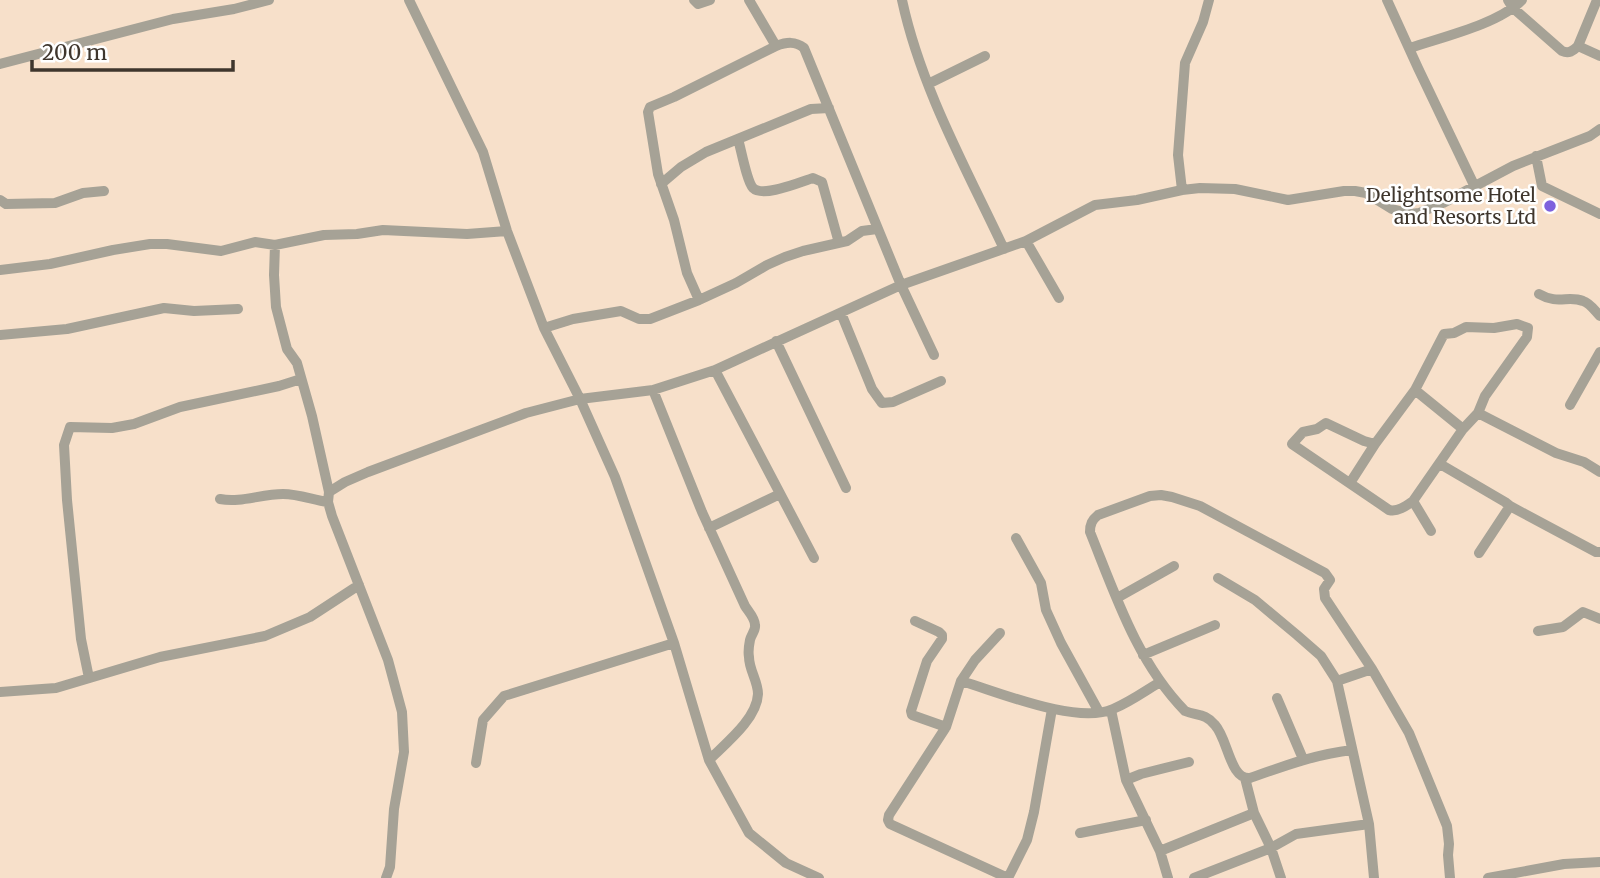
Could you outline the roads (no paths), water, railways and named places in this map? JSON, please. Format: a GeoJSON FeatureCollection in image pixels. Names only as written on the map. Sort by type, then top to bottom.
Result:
{"type":"FeatureCollection","features":[{"type":"Feature","properties":{"kind":"street"},"geometry":{"type":"LineString","coordinates":[[0,64],[173,19],[269,0]]}},
{"type":"Feature","properties":{"kind":"street"},"geometry":{"type":"LineString","coordinates":[[410,0],[483,152],[507,232],[544,328],[580,398],[615,477],[674,643],[709,760],[749,833],[786,863],[819,878]]}},
{"type":"Feature","properties":{"kind":"street"},"geometry":{"type":"LineString","coordinates":[[694,0],[698,4],[710,0]]}},
{"type":"Feature","properties":{"kind":"street"},"geometry":{"type":"LineString","coordinates":[[749,0],[776,46]]}},
{"type":"Feature","properties":{"kind":"street"},"geometry":{"type":"LineString","coordinates":[[902,0],[909,33],[928,84],[1004,249]]}},
{"type":"Feature","properties":{"kind":"street"},"geometry":{"type":"LineString","coordinates":[[1182,190],[1178,155],[1185,63],[1203,22],[1209,0]]}},
{"type":"Feature","properties":{"kind":"street"},"geometry":{"type":"LineString","coordinates":[[1387,0],[1474,185]]}},
{"type":"Feature","properties":{"kind":"street"},"geometry":{"type":"LineString","coordinates":[[1410,48],[1503,14],[1510,4],[1522,0]]}},
{"type":"Feature","properties":{"kind":"street"},"geometry":{"type":"LineString","coordinates":[[1510,4],[1567,53],[1578,46],[1597,0]]}},
{"type":"Feature","properties":{"kind":"street"},"geometry":{"type":"LineString","coordinates":[[699,300],[687,272],[674,220],[661,184],[648,112],[650,107],[776,46],[784,43],[798,44],[804,48],[877,229],[934,355]]}},
{"type":"Feature","properties":{"kind":"street"},"geometry":{"type":"LineString","coordinates":[[1578,46],[1600,56]]}},
{"type":"Feature","properties":{"kind":"street"},"geometry":{"type":"LineString","coordinates":[[928,84],[985,57]]}},
{"type":"Feature","properties":{"kind":"street"},"geometry":{"type":"LineString","coordinates":[[661,184],[681,167],[706,152],[811,109],[829,108]]}},
{"type":"Feature","properties":{"kind":"street"},"geometry":{"type":"LineString","coordinates":[[220,499],[233,501],[280,494],[297,494],[314,500],[329,497],[345,482],[368,472],[526,413],[580,398],[653,390],[715,370],[901,285],[1026,241],[1095,205],[1137,201],[1182,190],[1210,188],[1235,189],[1288,201],[1355,191],[1366,194],[1392,209],[1410,214],[1419,213],[1536,156],[1590,136],[1600,129]]}},
{"type":"Feature","properties":{"kind":"street"},"geometry":{"type":"LineString","coordinates":[[738,139],[751,185],[757,190],[763,192],[778,189],[813,178],[822,182],[839,243]]}},
{"type":"Feature","properties":{"kind":"street"},"geometry":{"type":"LineString","coordinates":[[1536,156],[1542,186],[1600,214]]}},
{"type":"Feature","properties":{"kind":"street"},"geometry":{"type":"LineString","coordinates":[[0,200],[6,204],[55,203],[83,193],[104,191]]}},
{"type":"Feature","properties":{"kind":"street"},"geometry":{"type":"LineString","coordinates":[[544,328],[573,319],[621,311],[639,319],[650,318],[737,283],[776,261],[803,251],[847,241],[862,231],[877,229]]}},
{"type":"Feature","properties":{"kind":"street"},"geometry":{"type":"LineString","coordinates":[[0,270],[50,264],[150,244],[221,251],[255,243],[275,245],[324,235],[383,230],[467,234],[507,232]]}},
{"type":"Feature","properties":{"kind":"street"},"geometry":{"type":"LineString","coordinates":[[1026,241],[1059,298]]}},
{"type":"Feature","properties":{"kind":"street"},"geometry":{"type":"LineString","coordinates":[[275,245],[276,307],[287,349],[297,363],[312,416],[332,516],[392,673],[402,712],[404,752],[394,808],[390,867],[386,878]]}},
{"type":"Feature","properties":{"kind":"street"},"geometry":{"type":"LineString","coordinates":[[1539,294],[1554,300],[1580,300],[1589,304],[1600,316]]}},
{"type":"Feature","properties":{"kind":"street"},"geometry":{"type":"LineString","coordinates":[[0,335],[67,329],[164,308],[194,311],[238,309]]}},
{"type":"Feature","properties":{"kind":"street"},"geometry":{"type":"LineString","coordinates":[[841,313],[872,389],[883,403],[893,402],[941,381]]}},
{"type":"Feature","properties":{"kind":"street"},"geometry":{"type":"LineString","coordinates":[[1350,483],[1415,390],[1444,334],[1466,327],[1494,328],[1517,324],[1528,328],[1529,334],[1485,396],[1478,413],[1413,501],[1398,510],[1389,510],[1292,444],[1303,432],[1317,429],[1326,423],[1375,444]]}},
{"type":"Feature","properties":{"kind":"street"},"geometry":{"type":"LineString","coordinates":[[776,341],[846,488]]}},
{"type":"Feature","properties":{"kind":"street"},"geometry":{"type":"LineString","coordinates":[[1570,405],[1600,352]]}},
{"type":"Feature","properties":{"kind":"street"},"geometry":{"type":"LineString","coordinates":[[715,370],[814,558]]}},
{"type":"Feature","properties":{"kind":"street"},"geometry":{"type":"LineString","coordinates":[[89,678],[81,639],[67,500],[64,445],[70,426],[112,428],[134,424],[180,407],[301,379]]}},
{"type":"Feature","properties":{"kind":"street"},"geometry":{"type":"LineString","coordinates":[[653,390],[709,528],[756,626],[749,642],[748,661],[756,680],[758,696],[754,708],[732,738],[709,760]]}},
{"type":"Feature","properties":{"kind":"street"},"geometry":{"type":"LineString","coordinates":[[1415,390],[1464,429]]}},
{"type":"Feature","properties":{"kind":"street"},"geometry":{"type":"LineString","coordinates":[[1478,413],[1600,472]]}},
{"type":"Feature","properties":{"kind":"street"},"geometry":{"type":"LineString","coordinates":[[1440,464],[1510,506],[1600,552]]}},
{"type":"Feature","properties":{"kind":"street"},"geometry":{"type":"LineString","coordinates":[[709,528],[780,494]]}},
{"type":"Feature","properties":{"kind":"street"},"geometry":{"type":"LineString","coordinates":[[1281,878],[1271,848],[1254,813],[1245,778],[1235,770],[1222,734],[1203,715],[1185,711],[1160,682],[1143,654],[1116,598],[1090,532],[1090,525],[1098,515],[1150,496],[1172,497],[1200,506],[1325,573],[1330,580],[1324,589],[1325,598],[1372,669],[1409,733],[1447,827],[1450,878]]}},
{"type":"Feature","properties":{"kind":"street"},"geometry":{"type":"LineString","coordinates":[[1413,501],[1431,531]]}},
{"type":"Feature","properties":{"kind":"street"},"geometry":{"type":"LineString","coordinates":[[1479,553],[1510,506]]}},
{"type":"Feature","properties":{"kind":"street"},"geometry":{"type":"LineString","coordinates":[[1016,538],[1041,583],[1046,610],[1061,643],[1099,712]]}},
{"type":"Feature","properties":{"kind":"street"},"geometry":{"type":"LineString","coordinates":[[1116,598],[1174,566]]}},
{"type":"Feature","properties":{"kind":"street"},"geometry":{"type":"LineString","coordinates":[[1218,578],[1255,600],[1297,635],[1321,656],[1337,681],[1369,824],[1374,878]]}},
{"type":"Feature","properties":{"kind":"street"},"geometry":{"type":"LineString","coordinates":[[0,692],[56,688],[160,657],[265,636],[310,617],[359,585]]}},
{"type":"Feature","properties":{"kind":"street"},"geometry":{"type":"LineString","coordinates":[[1538,631],[1563,628],[1583,612],[1600,619]]}},
{"type":"Feature","properties":{"kind":"street"},"geometry":{"type":"LineString","coordinates":[[915,621],[939,632],[942,639],[927,661],[912,715],[946,727]]}},
{"type":"Feature","properties":{"kind":"street"},"geometry":{"type":"LineString","coordinates":[[1143,654],[1215,625]]}},
{"type":"Feature","properties":{"kind":"street"},"geometry":{"type":"LineString","coordinates":[[1000,633],[975,660],[961,681],[946,727],[888,815],[890,824],[1008,878],[1027,840],[1052,709]]}},
{"type":"Feature","properties":{"kind":"street"},"geometry":{"type":"LineString","coordinates":[[476,763],[483,720],[504,696],[674,643]]}},
{"type":"Feature","properties":{"kind":"street"},"geometry":{"type":"LineString","coordinates":[[1337,681],[1372,669]]}},
{"type":"Feature","properties":{"kind":"street"},"geometry":{"type":"LineString","coordinates":[[961,681],[1052,709],[1085,714],[1111,710],[1160,682]]}},
{"type":"Feature","properties":{"kind":"street"},"geometry":{"type":"LineString","coordinates":[[1277,698],[1303,759]]}},
{"type":"Feature","properties":{"kind":"street"},"geometry":{"type":"LineString","coordinates":[[1111,710],[1126,780],[1160,851],[1168,878]]}},
{"type":"Feature","properties":{"kind":"street"},"geometry":{"type":"LineString","coordinates":[[1245,778],[1303,759],[1352,750]]}},
{"type":"Feature","properties":{"kind":"street"},"geometry":{"type":"LineString","coordinates":[[1126,780],[1189,762]]}},
{"type":"Feature","properties":{"kind":"street"},"geometry":{"type":"LineString","coordinates":[[1160,851],[1254,813]]}},
{"type":"Feature","properties":{"kind":"street"},"geometry":{"type":"LineString","coordinates":[[1080,832],[1146,820]]}},
{"type":"Feature","properties":{"kind":"street"},"geometry":{"type":"LineString","coordinates":[[1194,878],[1271,848],[1296,834],[1369,824]]}},
{"type":"Feature","properties":{"kind":"street"},"geometry":{"type":"LineString","coordinates":[[1488,878],[1563,864],[1600,862]]}},
{"type":"Feature","properties":{"kind":"place","name":"Delightsome Hotel and Resorts Ltd"},"geometry":{"type":"Point","coordinates":[1550,206]}}]}
